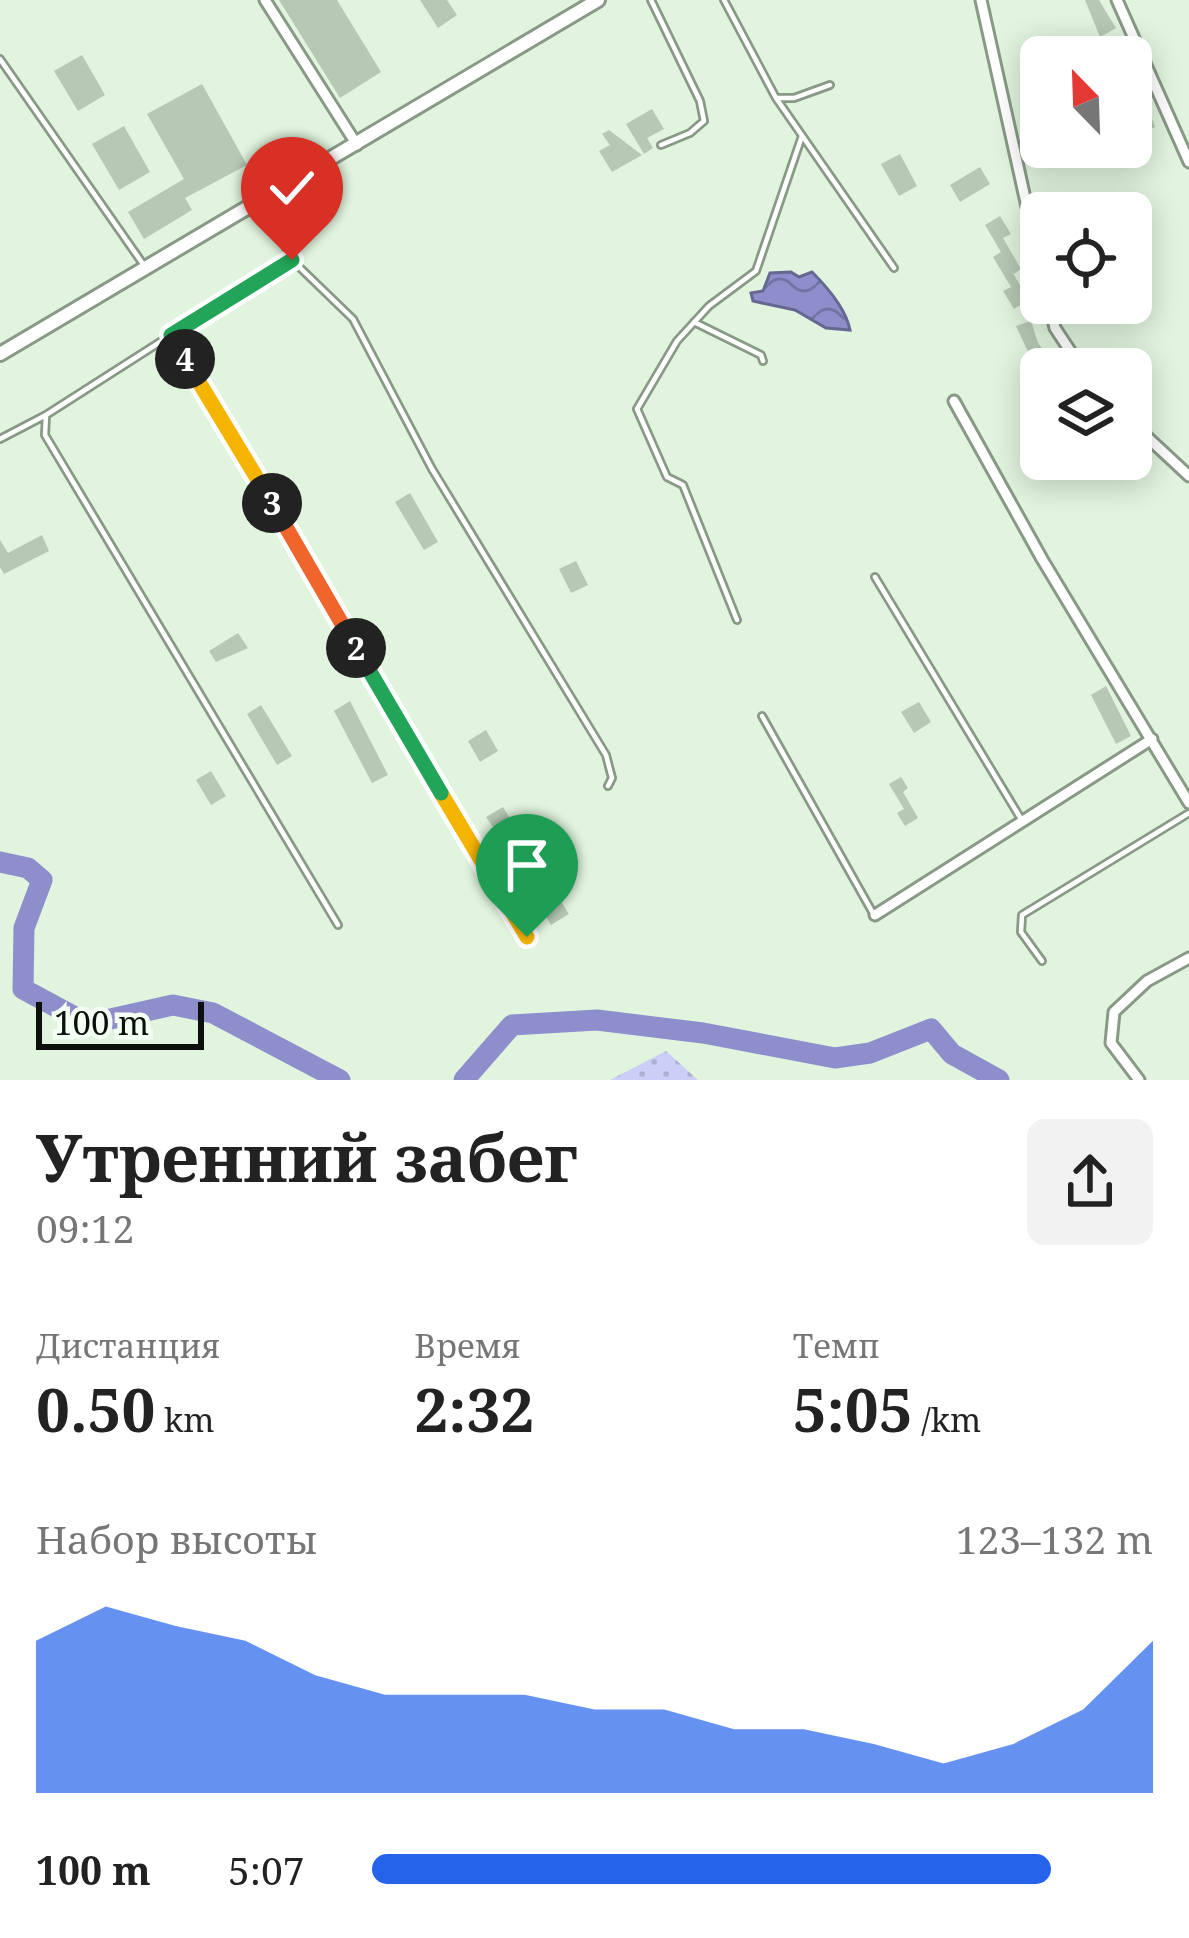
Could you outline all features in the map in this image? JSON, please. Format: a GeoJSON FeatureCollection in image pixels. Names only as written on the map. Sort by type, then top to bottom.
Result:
{"type":"FeatureCollection","features":[{"type":"Feature","properties":{"kind":"street"},"geometry":{"type":"LineString","coordinates":[[265,0],[357,146]]}},
{"type":"Feature","properties":{"kind":"street"},"geometry":{"type":"LineString","coordinates":[[981,0],[1024,192]]}},
{"type":"Feature","properties":{"kind":"street"},"geometry":{"type":"LineString","coordinates":[[1117,0],[1189,162]]}},
{"type":"Feature","properties":{"kind":"street"},"geometry":{"type":"LineString","coordinates":[[0,354],[357,146],[593,1]]}},
{"type":"Feature","properties":{"kind":"street"},"geometry":{"type":"LineString","coordinates":[[954,401],[1042,559],[1189,803]]}},
{"type":"Feature","properties":{"kind":"street"},"geometry":{"type":"LineString","coordinates":[[1152,442],[1189,476]]}},
{"type":"Feature","properties":{"kind":"street"},"geometry":{"type":"LineString","coordinates":[[875,915],[1152,739]]}},
{"type":"Feature","properties":{"kind":"street"},"geometry":{"type":"LineString","coordinates":[[1139,1080],[1111,1043],[1114,1012],[1147,981],[1189,958]]}},
{"type":"Feature","properties":{"kind":"lane"},"geometry":{"type":"LineString","coordinates":[[651,0],[700,101],[704,121],[662,145]]}},
{"type":"Feature","properties":{"kind":"lane"},"geometry":{"type":"LineString","coordinates":[[724,0],[776,98],[894,268]]}},
{"type":"Feature","properties":{"kind":"lane"},"geometry":{"type":"LineString","coordinates":[[0,59],[146,268]]}},
{"type":"Feature","properties":{"kind":"lane"},"geometry":{"type":"LineString","coordinates":[[776,98],[794,98],[830,85]]}},
{"type":"Feature","properties":{"kind":"lane"},"geometry":{"type":"LineString","coordinates":[[737,620],[683,485],[667,477],[637,409],[677,340],[709,305],[756,271],[802,136]]}},
{"type":"Feature","properties":{"kind":"lane"},"geometry":{"type":"LineString","coordinates":[[263,201],[292,260],[352,319],[432,469],[606,755],[612,778],[608,786]]}},
{"type":"Feature","properties":{"kind":"lane"},"geometry":{"type":"LineString","coordinates":[[0,439],[292,260]]}},
{"type":"Feature","properties":{"kind":"lane"},"geometry":{"type":"LineString","coordinates":[[694,322],[761,355],[763,361]]}},
{"type":"Feature","properties":{"kind":"lane"},"geometry":{"type":"LineString","coordinates":[[171,335],[527,937]]}},
{"type":"Feature","properties":{"kind":"lane"},"geometry":{"type":"LineString","coordinates":[[46,415],[45,435],[338,925]]}},
{"type":"Feature","properties":{"kind":"lane"},"geometry":{"type":"LineString","coordinates":[[875,578],[1022,821]]}},
{"type":"Feature","properties":{"kind":"lane"},"geometry":{"type":"LineString","coordinates":[[762,716],[875,915]]}},
{"type":"Feature","properties":{"kind":"lane"},"geometry":{"type":"LineString","coordinates":[[1042,962],[1021,932],[1022,915],[1189,813]]}},
{"type":"Feature","properties":{"kind":"shaded area"},"geometry":{"type":"Polygon","coordinates":[[[666,1051],[698,1080],[610,1080],[666,1051]]]}},
{"type":"Feature","properties":{"kind":"water"},"geometry":{"type":"Polygon","coordinates":[[[791,272],[799,277],[812,272],[840,306],[850,330],[826,328],[795,310],[753,301],[751,293],[763,291],[770,273],[791,272]]]}},
{"type":"Feature","properties":{"kind":"building"},"geometry":{"type":"Polygon","coordinates":[[[279,0],[337,0],[381,72],[340,98],[279,0]]]}},
{"type":"Feature","properties":{"kind":"building"},"geometry":{"type":"Polygon","coordinates":[[[420,0],[447,0],[457,15],[438,28],[420,0]]]}},
{"type":"Feature","properties":{"kind":"building"},"geometry":{"type":"Polygon","coordinates":[[[1085,0],[1099,0],[1116,28],[1100,36],[1085,0]]]}},
{"type":"Feature","properties":{"kind":"building"},"geometry":{"type":"Polygon","coordinates":[[[82,55],[105,95],[78,111],[54,71],[82,55]]]}},
{"type":"Feature","properties":{"kind":"building"},"geometry":{"type":"Polygon","coordinates":[[[202,84],[247,165],[185,198],[192,210],[144,239],[128,212],[184,179],[147,114],[202,84]]]}},
{"type":"Feature","properties":{"kind":"building"},"geometry":{"type":"Polygon","coordinates":[[[652,109],[664,129],[647,138],[653,148],[644,154],[626,124],[652,109]]]}},
{"type":"Feature","properties":{"kind":"building"},"geometry":{"type":"Polygon","coordinates":[[[124,126],[150,172],[119,190],[92,144],[124,126]]]}},
{"type":"Feature","properties":{"kind":"building"},"geometry":{"type":"Polygon","coordinates":[[[609,130],[642,155],[612,172],[599,151],[610,145],[602,134],[609,130]]]}},
{"type":"Feature","properties":{"kind":"building"},"geometry":{"type":"Polygon","coordinates":[[[900,154],[917,186],[899,196],[881,164],[900,154]]]}},
{"type":"Feature","properties":{"kind":"building"},"geometry":{"type":"Polygon","coordinates":[[[980,167],[990,184],[960,202],[950,185],[980,167]]]}},
{"type":"Feature","properties":{"kind":"building"},"geometry":{"type":"Polygon","coordinates":[[[1000,216],[1011,234],[1003,238],[1020,267],[1014,274],[1011,270],[1020,285],[1020,305],[1014,309],[1003,291],[1011,287],[993,257],[1001,252],[985,225],[1000,216]]]}},
{"type":"Feature","properties":{"kind":"building"},"geometry":{"type":"Polygon","coordinates":[[[1032,324],[1042,348],[1026,348],[1016,326],[1032,324]]]}},
{"type":"Feature","properties":{"kind":"building"},"geometry":{"type":"Polygon","coordinates":[[[410,493],[438,542],[424,550],[395,502],[410,493]]]}},
{"type":"Feature","properties":{"kind":"building"},"geometry":{"type":"Polygon","coordinates":[[[42,535],[49,551],[4,574],[0,540],[8,553],[42,535]]]}},
{"type":"Feature","properties":{"kind":"building"},"geometry":{"type":"Polygon","coordinates":[[[576,561],[588,585],[571,593],[559,569],[576,561]]]}},
{"type":"Feature","properties":{"kind":"building"},"geometry":{"type":"Polygon","coordinates":[[[238,633],[248,648],[216,662],[209,651],[238,633]]]}},
{"type":"Feature","properties":{"kind":"building"},"geometry":{"type":"Polygon","coordinates":[[[1106,686],[1131,736],[1116,744],[1091,695],[1106,686]]]}},
{"type":"Feature","properties":{"kind":"building"},"geometry":{"type":"Polygon","coordinates":[[[350,701],[388,775],[372,783],[334,711],[350,701]]]}},
{"type":"Feature","properties":{"kind":"building"},"geometry":{"type":"Polygon","coordinates":[[[919,702],[931,722],[914,733],[901,712],[919,702]]]}},
{"type":"Feature","properties":{"kind":"building"},"geometry":{"type":"Polygon","coordinates":[[[261,705],[292,756],[277,765],[247,714],[261,705]]]}},
{"type":"Feature","properties":{"kind":"building"},"geometry":{"type":"Polygon","coordinates":[[[486,730],[498,751],[480,762],[468,741],[486,730]]]}},
{"type":"Feature","properties":{"kind":"building"},"geometry":{"type":"Polygon","coordinates":[[[211,771],[226,796],[211,805],[196,780],[211,771]]]}},
{"type":"Feature","properties":{"kind":"building"},"geometry":{"type":"Polygon","coordinates":[[[901,777],[908,788],[903,792],[918,818],[905,826],[897,813],[904,809],[889,784],[901,777]]]}},
{"type":"Feature","properties":{"kind":"building"},"geometry":{"type":"Polygon","coordinates":[[[503,807],[530,851],[515,859],[486,817],[503,807]]]}},
{"type":"Feature","properties":{"kind":"building"},"geometry":{"type":"Polygon","coordinates":[[[557,895],[569,914],[551,925],[539,905],[557,895]]]}},
{"type":"Feature","properties":{"kind":"waterway"},"geometry":{"type":"LineString","coordinates":[[0,862],[28,868],[42,880],[24,928],[23,989],[88,1024],[173,1005],[213,1013],[340,1080]]}},
{"type":"Feature","properties":{"kind":"waterway"},"geometry":{"type":"LineString","coordinates":[[464,1080],[512,1025],[597,1020],[703,1033],[835,1058],[870,1053],[931,1029],[952,1054],[999,1080]]}},
{"type":"Feature","properties":{"kind":"route"},"geometry":{"type":"LineString","coordinates":[[292,260],[171,335],[527,937]]}}]}
